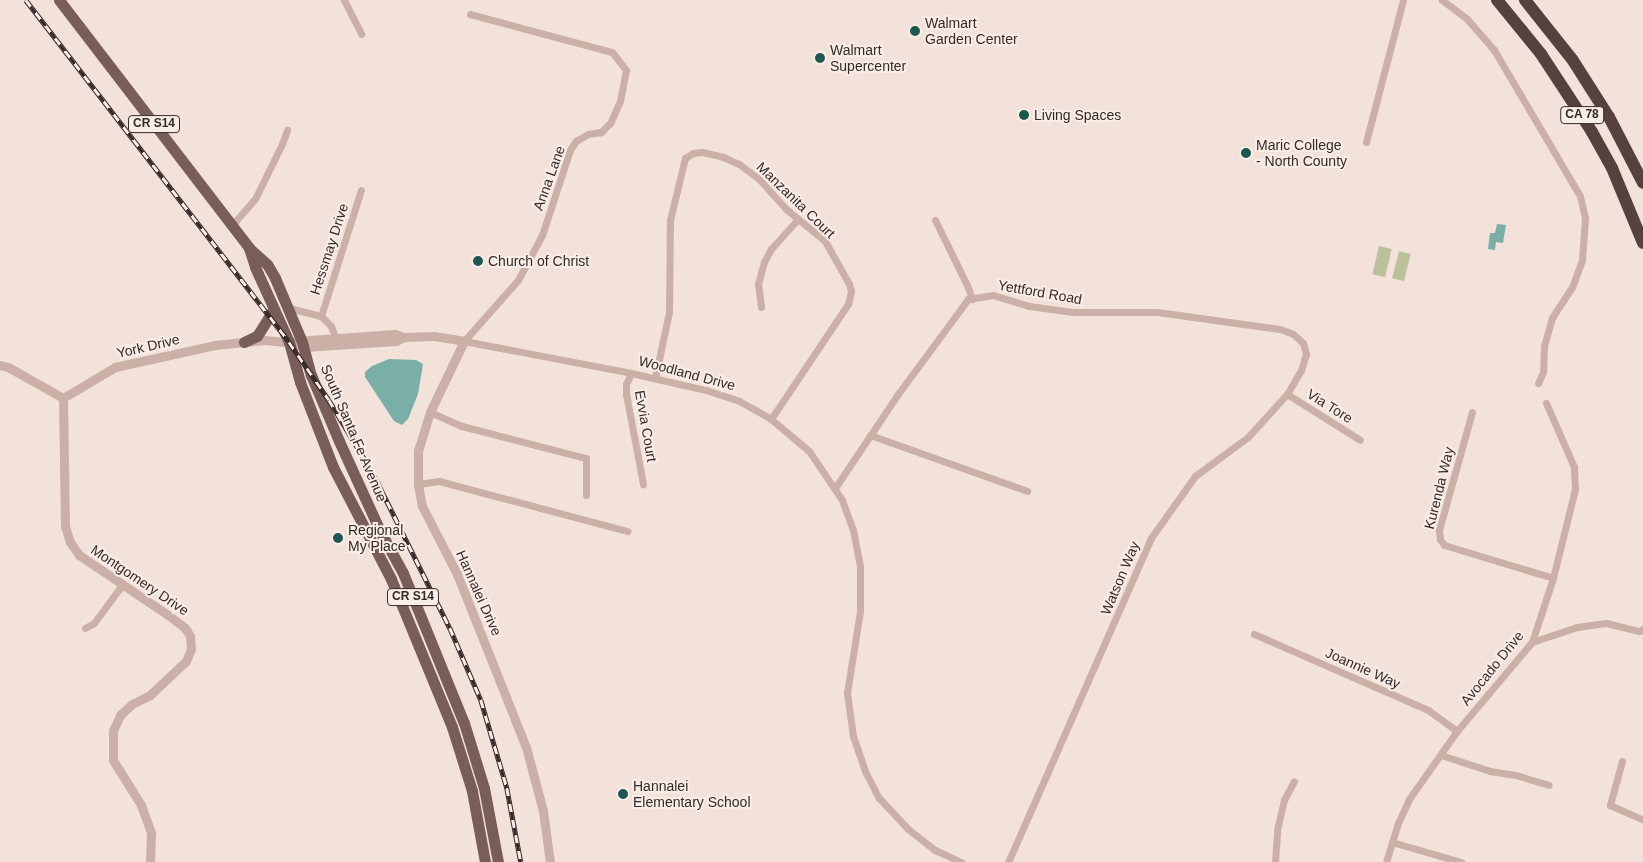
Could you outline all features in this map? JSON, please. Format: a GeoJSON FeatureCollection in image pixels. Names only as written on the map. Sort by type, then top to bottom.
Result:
{"type":"FeatureCollection","features":[{"type":"Feature","properties":{"kind":"highway","name":"CA 78"},"geometry":{"type":"LineString","coordinates":[[1497,0],[1542,54],[1592,132],[1612,168],[1643,243]]}},
{"type":"Feature","properties":{"kind":"highway","name":"CA 78"},"geometry":{"type":"LineString","coordinates":[[1525,0],[1572,59],[1608,117],[1643,183]]}},
{"type":"Feature","properties":{"kind":"main road","name":"South Santa Fe Avenue"},"geometry":{"type":"LineString","coordinates":[[59,0],[233,224],[249,248],[267,264],[303,344],[311,375],[367,503],[403,573],[464,723],[484,788],[498,862]]}},
{"type":"Feature","properties":{"kind":"main road","name":"South Santa Fe Avenue"},"geometry":{"type":"LineString","coordinates":[[249,248],[273,310],[289,342],[300,382],[333,467],[391,579],[452,728],[472,791],[485,862]]}},
{"type":"Feature","properties":{"kind":"main road"},"geometry":{"type":"LineString","coordinates":[[244,342],[257,336],[273,310]]}},
{"type":"Feature","properties":{"kind":"main road"},"geometry":{"type":"LineString","coordinates":[[289,342],[344,476],[367,503]]}},
{"type":"Feature","properties":{"kind":"street"},"geometry":{"type":"LineString","coordinates":[[344,0],[361,34]]}},
{"type":"Feature","properties":{"kind":"street"},"geometry":{"type":"LineString","coordinates":[[1366,142],[1402,0]]}},
{"type":"Feature","properties":{"kind":"street"},"geometry":{"type":"LineString","coordinates":[[1442,0],[1467,19],[1494,50],[1580,196],[1585,218],[1582,260],[1572,287],[1552,318],[1544,346],[1543,372],[1538,383]]}},
{"type":"Feature","properties":{"kind":"street","name":"Anna Lane"},"geometry":{"type":"LineString","coordinates":[[464,341],[518,280],[542,235],[570,150],[576,141],[588,134],[601,132],[610,123],[620,101],[626,70],[612,52],[470,14]]}},
{"type":"Feature","properties":{"kind":"street"},"geometry":{"type":"LineString","coordinates":[[233,224],[255,199],[287,130]]}},
{"type":"Feature","properties":{"kind":"street","name":"Manzanita Court"},"geometry":{"type":"LineString","coordinates":[[655,378],[670,304],[670,220],[685,158],[693,153],[702,152],[723,157],[739,164],[760,179],[798,219],[824,241],[849,284],[851,291],[848,304],[771,419]]}},
{"type":"Feature","properties":{"kind":"street","name":"Hessmay Drive"},"geometry":{"type":"LineString","coordinates":[[321,316],[361,190]]}},
{"type":"Feature","properties":{"kind":"street"},"geometry":{"type":"LineString","coordinates":[[760,307],[758,284],[764,262],[771,249],[798,219]]}},
{"type":"Feature","properties":{"kind":"street"},"geometry":{"type":"LineString","coordinates":[[835,488],[954,316],[968,299],[972,298],[935,220]]}},
{"type":"Feature","properties":{"kind":"street","name":"Yettford Road"},"geometry":{"type":"LineString","coordinates":[[972,298],[993,295],[1029,306],[1073,312],[1157,312],[1280,329],[1293,334],[1303,343]]}},
{"type":"Feature","properties":{"kind":"street","name":"Hessmay Drive"},"geometry":{"type":"LineString","coordinates":[[288,308],[321,316],[331,326],[335,337]]}},
{"type":"Feature","properties":{"kind":"street","name":"Woodland Drive"},"geometry":{"type":"LineString","coordinates":[[303,344],[335,337],[395,334],[404,337],[434,336],[655,378],[731,398],[771,419],[810,451],[835,488],[853,530],[860,566],[860,611],[848,681],[852,736],[866,773],[879,798],[908,829],[936,850],[961,862]]}},
{"type":"Feature","properties":{"kind":"street","name":"Woodland Drive"},"geometry":{"type":"LineString","coordinates":[[289,342],[303,344],[396,341],[404,337]]}},
{"type":"Feature","properties":{"kind":"street","name":"York Drive"},"geometry":{"type":"LineString","coordinates":[[63,398],[97,376],[135,361],[215,345],[264,340],[289,342]]}},
{"type":"Feature","properties":{"kind":"street","name":"Hannalei Drive"},"geometry":{"type":"LineString","coordinates":[[464,341],[457,352],[430,412],[418,450],[418,484],[422,506],[457,574],[526,747],[542,811],[550,862]]}},
{"type":"Feature","properties":{"kind":"street","name":"Watson Way"},"geometry":{"type":"LineString","coordinates":[[1008,862],[1151,538],[1195,476],[1248,437],[1287,394],[1302,370],[1306,354],[1303,343]]}},
{"type":"Feature","properties":{"kind":"street"},"geometry":{"type":"LineString","coordinates":[[0,365],[8,367],[63,398]]}},
{"type":"Feature","properties":{"kind":"street","name":"Evvia Court"},"geometry":{"type":"LineString","coordinates":[[631,373],[626,384],[626,394],[643,484]]}},
{"type":"Feature","properties":{"kind":"street","name":"Via Tore"},"geometry":{"type":"LineString","coordinates":[[1287,394],[1360,440]]}},
{"type":"Feature","properties":{"kind":"street","name":"Montgomery Drive"},"geometry":{"type":"LineString","coordinates":[[63,398],[65,526],[70,542],[79,555],[185,628],[190,636],[191,649],[186,661],[150,696],[132,704],[120,715],[114,727],[112,760],[141,805],[151,833],[150,862]]}},
{"type":"Feature","properties":{"kind":"street","name":"Avocado Drive"},"geometry":{"type":"LineString","coordinates":[[1386,862],[1409,799],[1457,732],[1532,642],[1553,578],[1574,498],[1574,467],[1546,403]]}},
{"type":"Feature","properties":{"kind":"street"},"geometry":{"type":"LineString","coordinates":[[430,412],[462,426],[586,458],[586,495]]}},
{"type":"Feature","properties":{"kind":"street","name":"Kurenda Way"},"geometry":{"type":"LineString","coordinates":[[1472,412],[1439,530],[1440,539],[1444,545],[1553,578]]}},
{"type":"Feature","properties":{"kind":"street"},"geometry":{"type":"LineString","coordinates":[[870,435],[1027,492]]}},
{"type":"Feature","properties":{"kind":"street"},"geometry":{"type":"LineString","coordinates":[[418,484],[439,481],[627,530]]}},
{"type":"Feature","properties":{"kind":"street"},"geometry":{"type":"LineString","coordinates":[[84,628],[94,623],[122,585]]}},
{"type":"Feature","properties":{"kind":"street"},"geometry":{"type":"LineString","coordinates":[[1532,642],[1577,627],[1606,623],[1639,631],[1643,629]]}},
{"type":"Feature","properties":{"kind":"street","name":"Joannie Way"},"geometry":{"type":"LineString","coordinates":[[1254,634],[1428,710],[1457,732]]}},
{"type":"Feature","properties":{"kind":"street"},"geometry":{"type":"LineString","coordinates":[[1441,755],[1490,772],[1516,775],[1549,785]]}},
{"type":"Feature","properties":{"kind":"street"},"geometry":{"type":"LineString","coordinates":[[1622,761],[1610,805],[1643,820]]}},
{"type":"Feature","properties":{"kind":"street"},"geometry":{"type":"LineString","coordinates":[[1275,862],[1277,830],[1284,800],[1294,781]]}},
{"type":"Feature","properties":{"kind":"street"},"geometry":{"type":"LineString","coordinates":[[1392,842],[1461,862]]}},
{"type":"Feature","properties":{"kind":"green space"},"geometry":{"type":"Polygon","coordinates":[[[1379,246],[1392,249],[1385,277],[1372,274],[1379,246]]]}},
{"type":"Feature","properties":{"kind":"green space"},"geometry":{"type":"Polygon","coordinates":[[[1399,251],[1411,254],[1404,281],[1392,278],[1399,251]]]}},
{"type":"Feature","properties":{"kind":"water"},"geometry":{"type":"Polygon","coordinates":[[[1497,224],[1506,225],[1503,243],[1496,242],[1495,250],[1488,249],[1490,233],[1495,233],[1497,224]]]}},
{"type":"Feature","properties":{"kind":"water"},"geometry":{"type":"Polygon","coordinates":[[[389,359],[416,360],[423,364],[418,394],[408,419],[402,425],[394,421],[365,377],[365,372],[372,366],[389,359]]]}},
{"type":"Feature","properties":{"kind":"railway"},"geometry":{"type":"LineString","coordinates":[[26,0],[289,342],[329,400],[373,473],[450,628],[481,700],[507,788],[521,862]]}},
{"type":"Feature","properties":{"kind":"place","name":"Walmart Garden Center"},"geometry":{"type":"Point","coordinates":[915,31]}},
{"type":"Feature","properties":{"kind":"place","name":"Walmart Supercenter"},"geometry":{"type":"Point","coordinates":[820,58]}},
{"type":"Feature","properties":{"kind":"place","name":"Living Spaces"},"geometry":{"type":"Point","coordinates":[1024,115]}},
{"type":"Feature","properties":{"kind":"place","name":"Maric College - North County"},"geometry":{"type":"Point","coordinates":[1246,153]}},
{"type":"Feature","properties":{"kind":"place","name":"Church of Christ"},"geometry":{"type":"Point","coordinates":[478,261]}},
{"type":"Feature","properties":{"kind":"place","name":"Regional My Place"},"geometry":{"type":"Point","coordinates":[338,538]}},
{"type":"Feature","properties":{"kind":"place","name":"Hannalei Elementary School"},"geometry":{"type":"Point","coordinates":[623,794]}}]}
